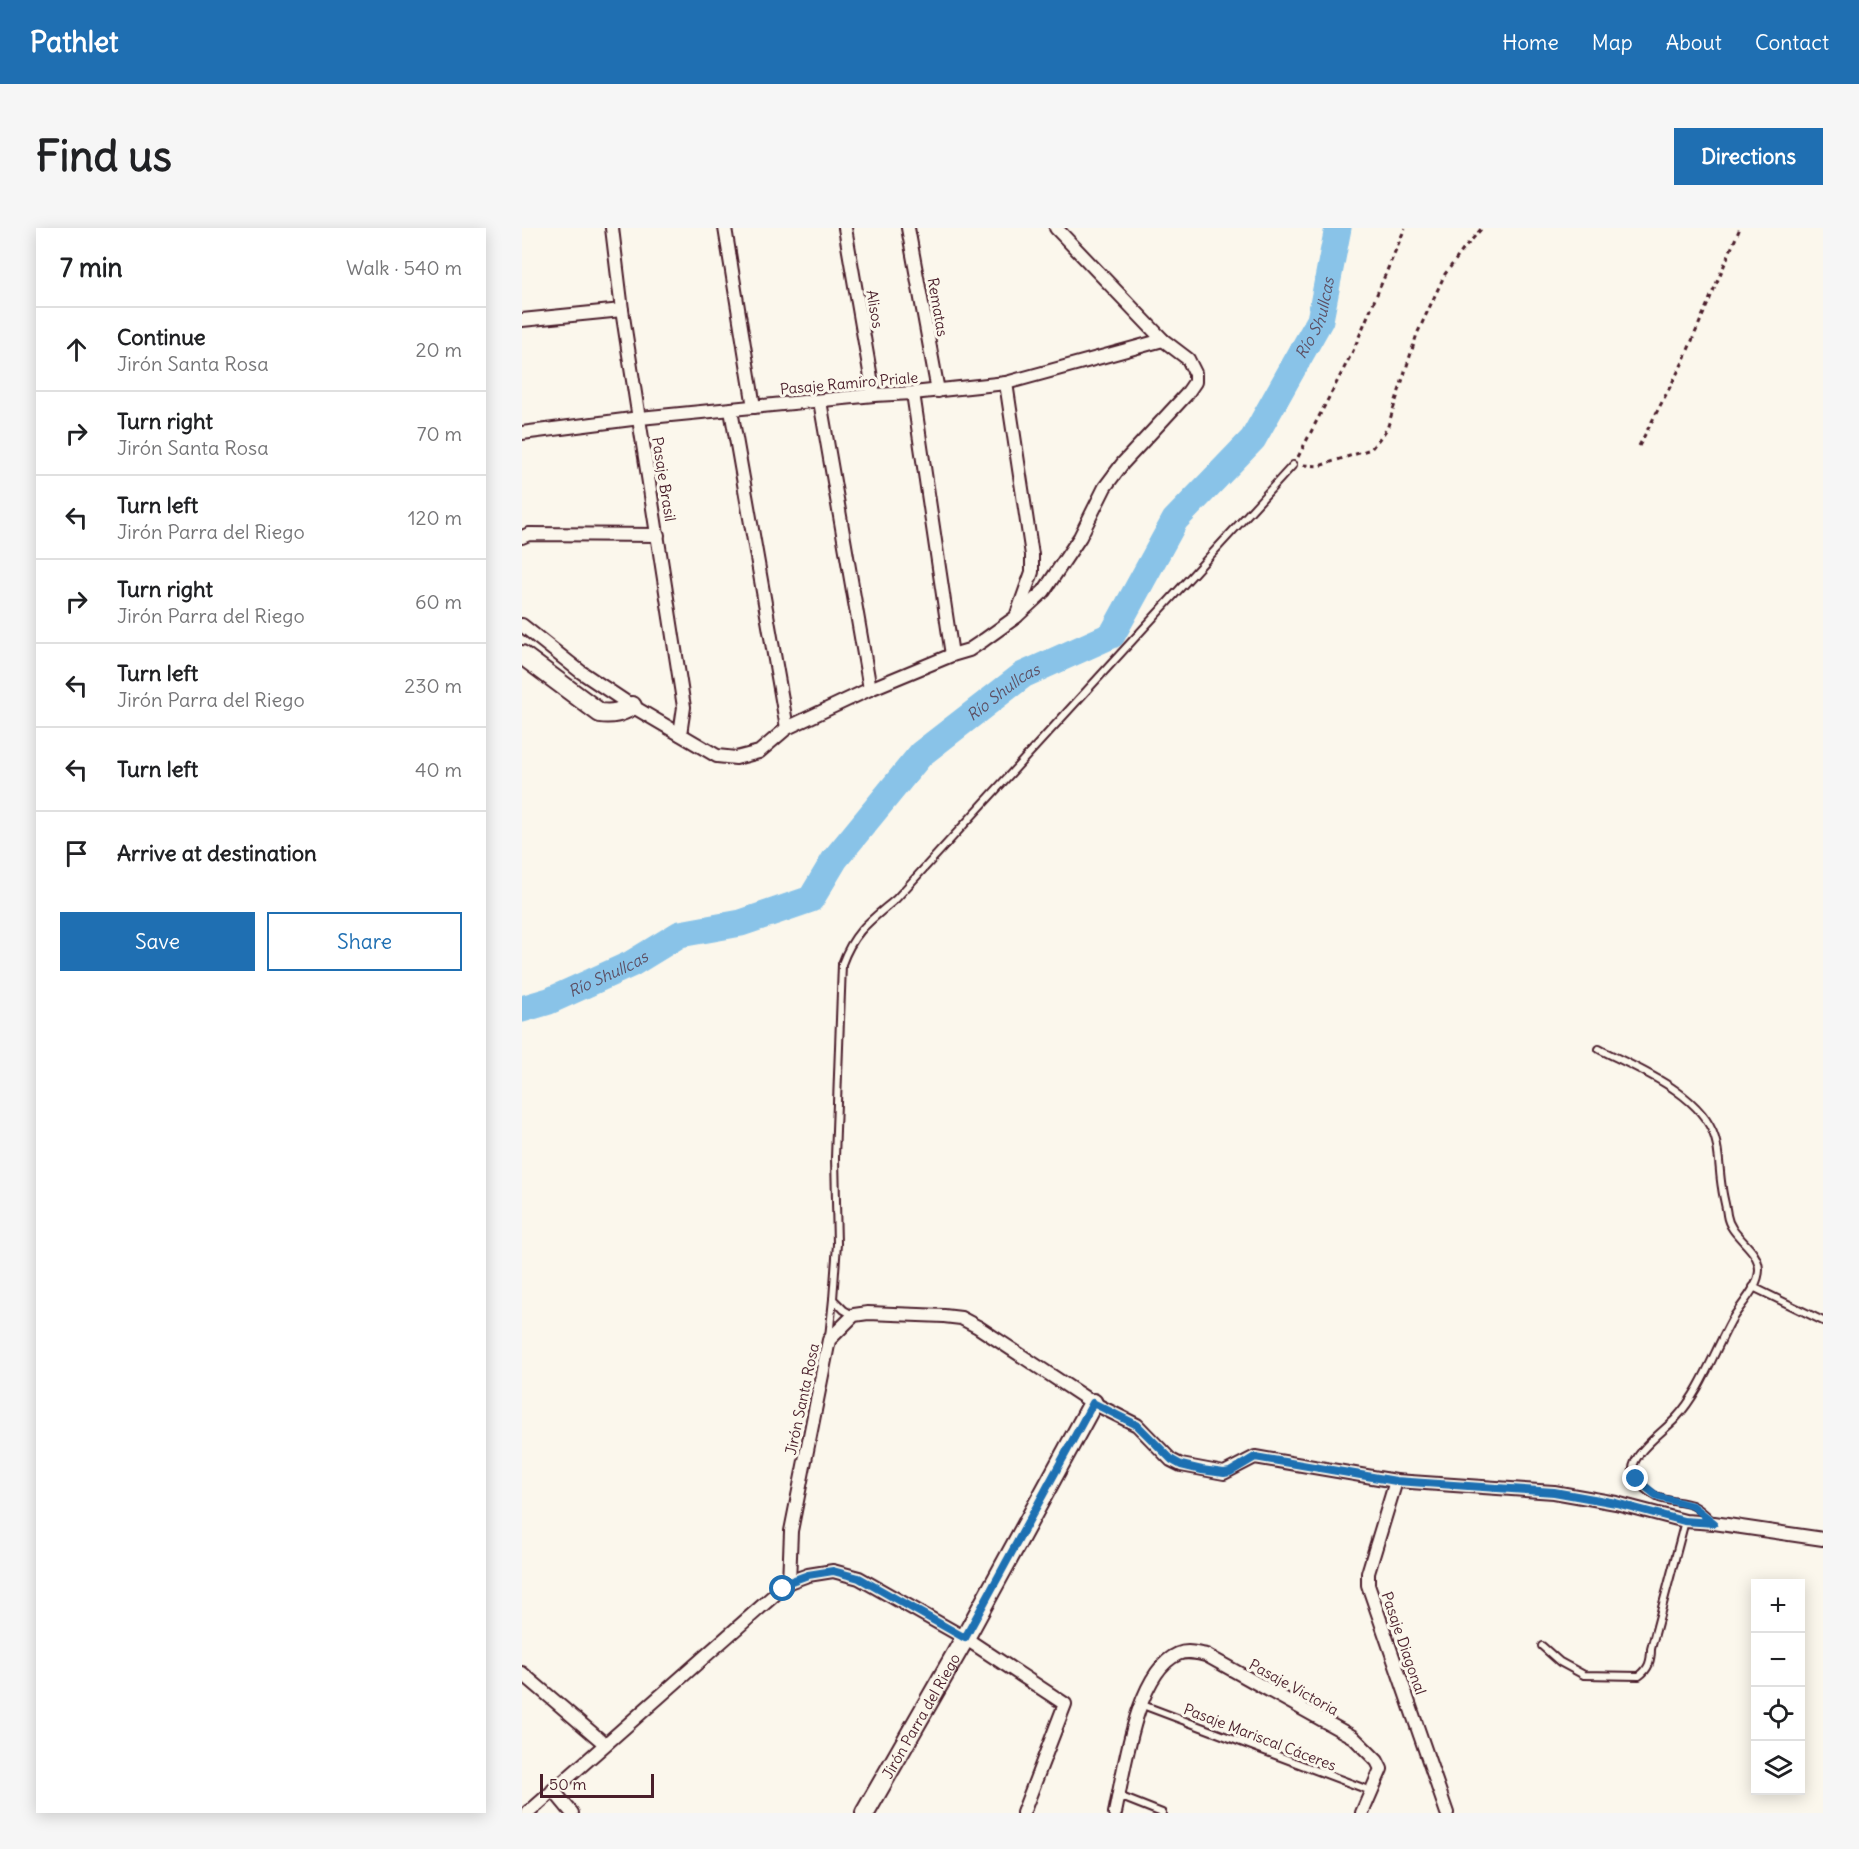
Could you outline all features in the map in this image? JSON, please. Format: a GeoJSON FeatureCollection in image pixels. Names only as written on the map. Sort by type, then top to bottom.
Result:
{"type":"FeatureCollection","features":[{"type":"Feature","properties":{"kind":"street","name":"Pasaje Brasil"},"geometry":{"type":"LineString","coordinates":[[612,228],[622,310],[684,707],[680,734]]}},
{"type":"Feature","properties":{"kind":"street"},"geometry":{"type":"LineString","coordinates":[[725,228],[754,406]]}},
{"type":"Feature","properties":{"kind":"street","name":"Alisos"},"geometry":{"type":"LineString","coordinates":[[846,228],[874,395]]}},
{"type":"Feature","properties":{"kind":"street","name":"Rematas"},"geometry":{"type":"LineString","coordinates":[[908,228],[938,391]]}},
{"type":"Feature","properties":{"kind":"street"},"geometry":{"type":"LineString","coordinates":[[522,625],[581,672],[632,706],[717,756],[736,758],[759,752],[787,728],[870,689],[969,650],[1016,617],[1044,591],[1080,537],[1105,487],[1123,463],[1195,382],[1192,366],[1183,354],[1163,340],[1056,228]]}},
{"type":"Feature","properties":{"kind":"street"},"geometry":{"type":"LineString","coordinates":[[522,320],[622,310]]}},
{"type":"Feature","properties":{"kind":"street","name":"Pasaje Ramiro Priale"},"geometry":{"type":"LineString","coordinates":[[522,433],[754,406],[1006,383],[1163,340]]}},
{"type":"Feature","properties":{"kind":"street"},"geometry":{"type":"LineString","coordinates":[[1006,383],[1032,555],[1032,572],[1016,617]]}},
{"type":"Feature","properties":{"kind":"street"},"geometry":{"type":"LineString","coordinates":[[913,393],[952,655]]}},
{"type":"Feature","properties":{"kind":"street"},"geometry":{"type":"LineString","coordinates":[[820,401],[870,689]]}},
{"type":"Feature","properties":{"kind":"street"},"geometry":{"type":"LineString","coordinates":[[731,410],[787,728]]}},
{"type":"Feature","properties":{"kind":"street"},"geometry":{"type":"LineString","coordinates":[[522,537],[529,534],[658,535]]}},
{"type":"Feature","properties":{"kind":"street"},"geometry":{"type":"LineString","coordinates":[[522,655],[600,713],[610,715],[632,706]]}},
{"type":"Feature","properties":{"kind":"street"},"geometry":{"type":"LineString","coordinates":[[854,1315],[868,1313],[961,1318],[1093,1403],[1137,1425],[1172,1460],[1181,1465],[1224,1473],[1230,1472],[1255,1457],[1396,1481],[1554,1492],[1616,1503],[1684,1521],[1714,1523],[1823,1539]]}},
{"type":"Feature","properties":{"kind":"street","name":"Jirón Santa Rosa"},"geometry":{"type":"LineString","coordinates":[[789,1582],[790,1531],[829,1340],[854,1315]]}},
{"type":"Feature","properties":{"kind":"street","name":"Jirón Parra del Riego"},"geometry":{"type":"LineString","coordinates":[[865,1813],[965,1638],[1093,1403]]}},
{"type":"Feature","properties":{"kind":"street","name":"Pasaje Diagonal"},"geometry":{"type":"LineString","coordinates":[[1396,1481],[1368,1573],[1368,1586],[1447,1813]]}},
{"type":"Feature","properties":{"kind":"street"},"geometry":{"type":"LineString","coordinates":[[528,1813],[789,1582],[808,1575],[833,1571],[859,1578],[965,1638],[1065,1704],[1023,1813]]}},
{"type":"Feature","properties":{"kind":"street","name":"Pasaje Victoria"},"geometry":{"type":"LineString","coordinates":[[1140,1704],[1152,1678],[1164,1664],[1178,1654],[1190,1652],[1206,1655],[1353,1737],[1380,1766],[1380,1772],[1371,1792]]}},
{"type":"Feature","properties":{"kind":"street"},"geometry":{"type":"LineString","coordinates":[[522,1673],[605,1744]]}},
{"type":"Feature","properties":{"kind":"street"},"geometry":{"type":"LineString","coordinates":[[1115,1813],[1140,1704]]}},
{"type":"Feature","properties":{"kind":"street"},"geometry":{"type":"LineString","coordinates":[[553,1790],[572,1813]]}},
{"type":"Feature","properties":{"kind":"street"},"geometry":{"type":"LineString","coordinates":[[1362,1813],[1371,1792]]}},
{"type":"Feature","properties":{"kind":"lane"},"geometry":{"type":"LineString","coordinates":[[829,1340],[837,1244],[835,1158],[842,964],[848,949],[858,932],[896,899],[1293,465]]}},
{"type":"Feature","properties":{"kind":"lane"},"geometry":{"type":"LineString","coordinates":[[1599,1049],[1673,1088],[1687,1098],[1709,1125],[1715,1136],[1718,1150],[1728,1220],[1733,1230],[1757,1260],[1759,1269],[1753,1287],[1732,1319],[1691,1399],[1674,1421],[1637,1458],[1633,1466],[1636,1479],[1658,1497],[1693,1506],[1714,1523]]}},
{"type":"Feature","properties":{"kind":"lane"},"geometry":{"type":"LineString","coordinates":[[1753,1287],[1823,1321]]}},
{"type":"Feature","properties":{"kind":"lane"},"geometry":{"type":"LineString","coordinates":[[833,1299],[844,1310],[854,1315]]}},
{"type":"Feature","properties":{"kind":"lane"},"geometry":{"type":"LineString","coordinates":[[1542,1646],[1560,1662],[1584,1675],[1639,1676],[1646,1671],[1651,1659],[1684,1521]]}},
{"type":"Feature","properties":{"kind":"lane","name":"Pasaje Mariscal Cáceres"},"geometry":{"type":"LineString","coordinates":[[1140,1704],[1371,1792]]}},
{"type":"Feature","properties":{"kind":"lane"},"geometry":{"type":"LineString","coordinates":[[1119,1796],[1162,1813]]}},
{"type":"Feature","properties":{"kind":"path"},"geometry":{"type":"LineString","coordinates":[[1405,228],[1353,351],[1293,465],[1318,466],[1371,449],[1387,429],[1417,334],[1445,274],[1482,228]]}},
{"type":"Feature","properties":{"kind":"path"},"geometry":{"type":"LineString","coordinates":[[1639,446],[1682,364],[1740,228]]}},
{"type":"Feature","properties":{"kind":"waterway","name":"Río Shullcas"},"geometry":{"type":"LineString","coordinates":[[522,1009],[549,1001],[631,964],[680,934],[741,923],[811,899],[835,859],[921,754],[1023,675],[1112,635],[1175,520],[1253,439],[1320,320],[1338,228]]}},
{"type":"Feature","properties":{"kind":"route"},"geometry":{"type":"LineString","coordinates":[[783,1589],[789,1582],[808,1575],[833,1571],[859,1578],[965,1638],[1093,1403],[1137,1425],[1172,1460],[1181,1465],[1202,1470],[1230,1472],[1255,1457],[1396,1481],[1554,1492],[1616,1503],[1684,1521],[1714,1523],[1693,1506],[1658,1497],[1636,1479]]}}]}
